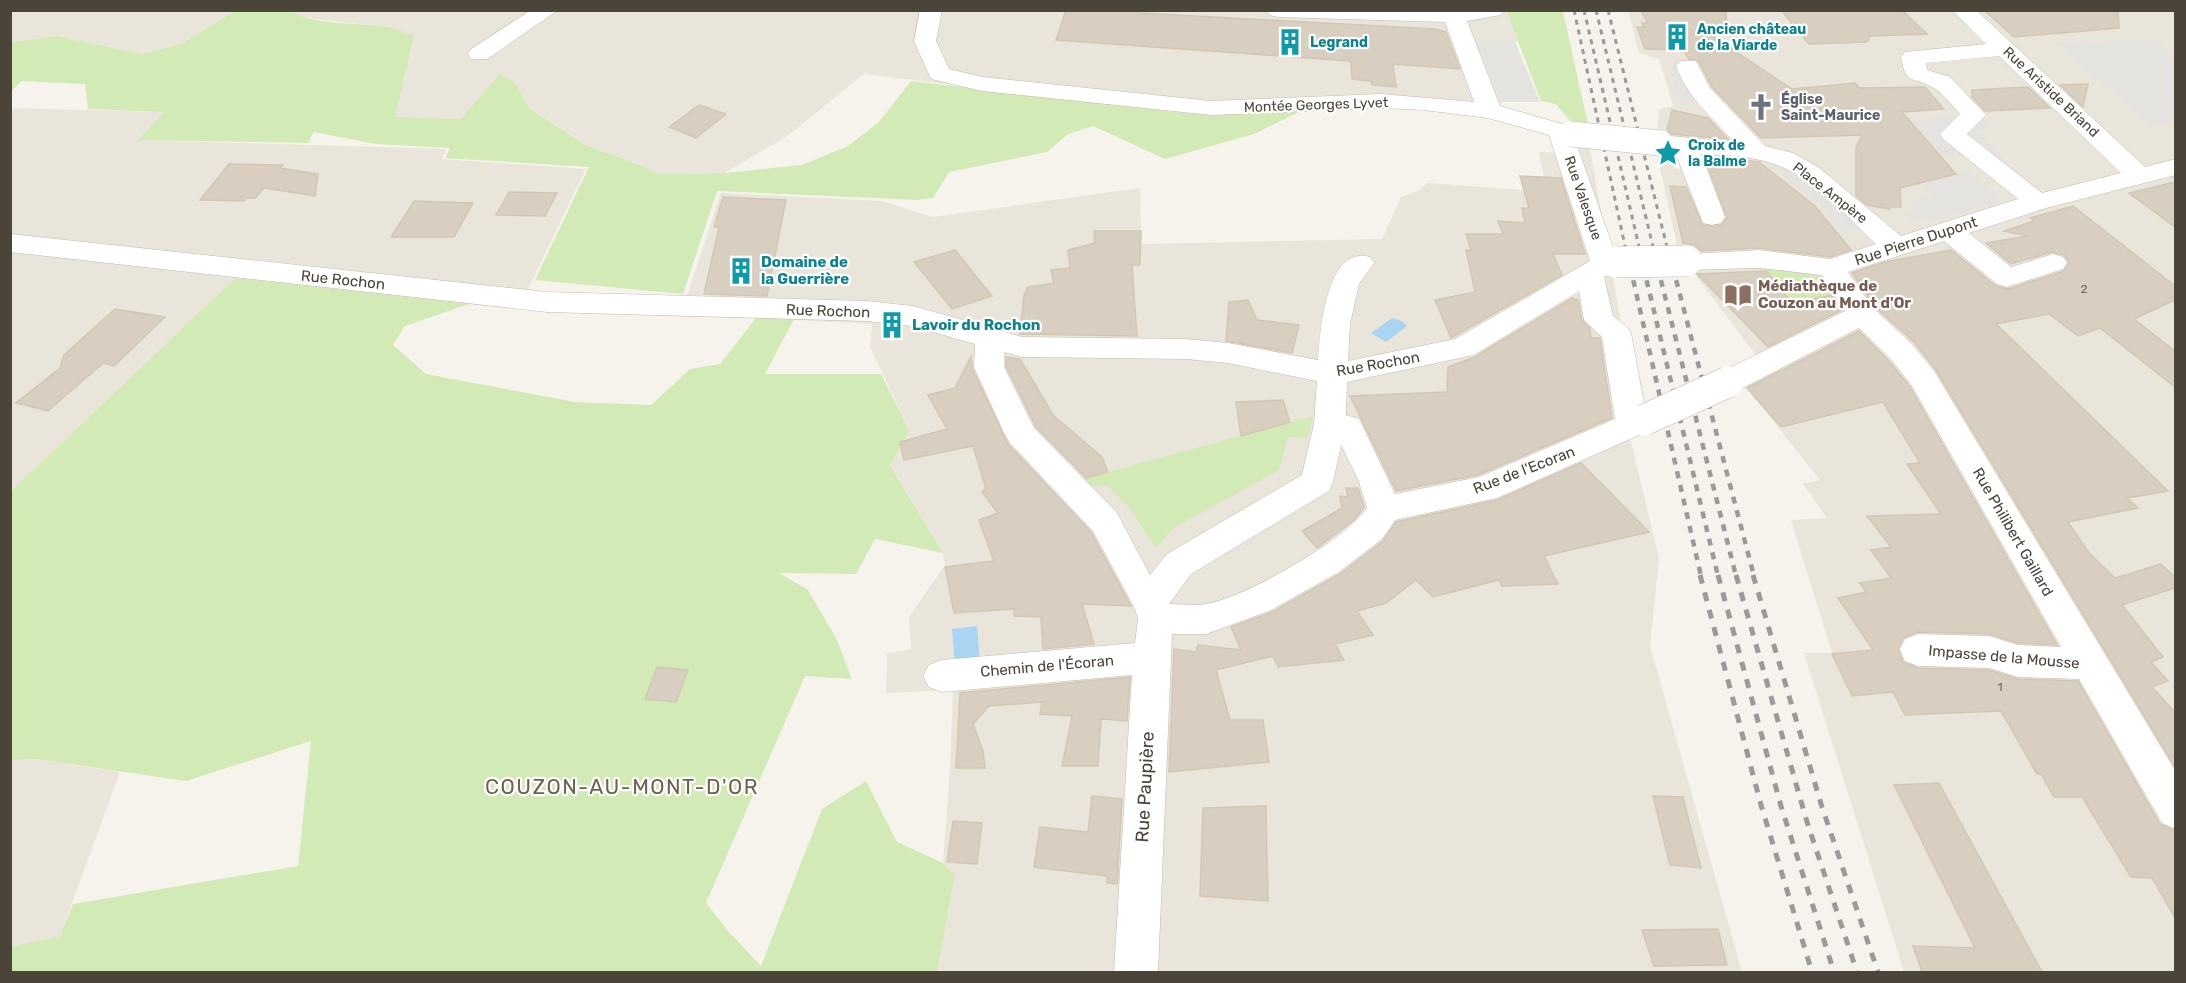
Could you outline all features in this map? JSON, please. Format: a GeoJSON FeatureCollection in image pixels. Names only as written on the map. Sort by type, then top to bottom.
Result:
{"type":"FeatureCollection","features":[{"type":"Feature","properties":{"kind":"street"},"geometry":{"type":"LineString","coordinates":[[479,54],[547,10]]}},
{"type":"Feature","properties":{"kind":"street","name":"Montée Georges Lyvet"},"geometry":{"type":"LineString","coordinates":[[931,10],[925,40],[939,74],[982,84],[1211,108],[1381,101],[1490,111],[1566,133],[1758,154]]}},
{"type":"Feature","properties":{"kind":"street"},"geometry":{"type":"LineString","coordinates":[[1278,10],[1454,16],[1492,10]]}},
{"type":"Feature","properties":{"kind":"street","name":"Rue Aristide Briand"},"geometry":{"type":"LineString","coordinates":[[1963,10],[2138,175]]}},
{"type":"Feature","properties":{"kind":"street"},"geometry":{"type":"LineString","coordinates":[[1454,16],[1490,111]]}},
{"type":"Feature","properties":{"kind":"street"},"geometry":{"type":"LineString","coordinates":[[2005,49],[1913,57],[1916,74],[1942,82],[1974,115],[1952,134],[2037,202]]}},
{"type":"Feature","properties":{"kind":"street"},"geometry":{"type":"LineString","coordinates":[[1688,66],[1693,82],[1702,95],[1745,137],[1758,154]]}},
{"type":"Feature","properties":{"kind":"street","name":"Rue Valesque"},"geometry":{"type":"LineString","coordinates":[[1566,133],[1603,266],[1599,320],[1616,333],[1638,423]]}},
{"type":"Feature","properties":{"kind":"street"},"geometry":{"type":"LineString","coordinates":[[1686,146],[1712,217]]}},
{"type":"Feature","properties":{"kind":"street","name":"Place Ampère"},"geometry":{"type":"LineString","coordinates":[[1758,154],[1795,163],[1848,204],[1895,246]]}},
{"type":"Feature","properties":{"kind":"street","name":"Rue Pierre Dupont"},"geometry":{"type":"LineString","coordinates":[[1831,268],[2037,202],[2175,167]]}},
{"type":"Feature","properties":{"kind":"street"},"geometry":{"type":"LineString","coordinates":[[1949,231],[2007,278],[2054,263]]}},
{"type":"Feature","properties":{"kind":"street","name":"Rue Rochon"},"geometry":{"type":"LineString","coordinates":[[10,243],[548,302],[867,311],[913,316],[990,340],[1022,347],[1186,349],[1228,353],[1334,374],[1463,348],[1524,309],[1603,266]]}},
{"type":"Feature","properties":{"kind":"street"},"geometry":{"type":"LineString","coordinates":[[1603,266],[1766,258],[1807,262],[1831,268]]}},
{"type":"Feature","properties":{"kind":"street"},"geometry":{"type":"LineString","coordinates":[[1152,626],[1179,564],[1317,482],[1330,424],[1335,324],[1345,283],[1360,263]]}},
{"type":"Feature","properties":{"kind":"street","name":"Rue Philibert Gaillard"},"geometry":{"type":"LineString","coordinates":[[1831,268],[1862,314],[1900,351],[1923,379],[2175,810]]}},
{"type":"Feature","properties":{"kind":"street","name":"Rue de l'Ecoran"},"geometry":{"type":"LineString","coordinates":[[1384,509],[1485,489],[1728,382],[1862,314]]}},
{"type":"Feature","properties":{"kind":"street"},"geometry":{"type":"LineString","coordinates":[[990,340],[989,367],[1022,435],[1105,522],[1141,591],[1152,626]]}},
{"type":"Feature","properties":{"kind":"street"},"geometry":{"type":"LineString","coordinates":[[1152,626],[1206,619],[1256,601],[1327,562],[1370,530],[1384,509],[1374,479],[1348,428],[1330,424]]}},
{"type":"Feature","properties":{"kind":"street","name":"Chemin de l'Écoran"},"geometry":{"type":"LineString","coordinates":[[942,676],[1152,626]]}},
{"type":"Feature","properties":{"kind":"street","name":"Rue Paupière"},"geometry":{"type":"LineString","coordinates":[[1136,972],[1152,626]]}},
{"type":"Feature","properties":{"kind":"street","name":"Impasse de la Mousse"},"geometry":{"type":"LineString","coordinates":[[1918,650],[1989,652],[2018,661],[2090,664]]}},
{"type":"Feature","properties":{"kind":"shaded area"},"geometry":{"type":"Polygon","coordinates":[[[1506,10],[1518,42],[1475,42],[1502,102],[1489,116],[1415,108],[1271,109],[1192,114],[864,74],[786,137],[724,173],[658,174],[587,145],[529,108],[516,84],[461,119],[394,118],[388,27],[314,19],[294,15],[288,11],[1506,10]]]}},
{"type":"Feature","properties":{"kind":"shaded area"},"geometry":{"type":"Polygon","coordinates":[[[1628,10],[2175,11],[2175,972],[1904,972],[1804,653],[1832,653],[1791,520],[1827,518],[1803,484],[1820,480],[1745,386],[1758,358],[1679,253],[1656,150],[1659,109],[1673,106],[1659,59],[1639,53],[1628,10]]]}},
{"type":"Feature","properties":{"kind":"shaded area"},"geometry":{"type":"Polygon","coordinates":[[[10,11],[235,11],[181,44],[142,54],[57,36],[11,42],[10,11]]]}},
{"type":"Feature","properties":{"kind":"shaded area"},"geometry":{"type":"Polygon","coordinates":[[[2157,39],[2175,58],[2175,123],[2150,125],[2057,43],[2157,39]]]}},
{"type":"Feature","properties":{"kind":"shaded area"},"geometry":{"type":"Polygon","coordinates":[[[1474,42],[1515,42],[1540,102],[1502,102],[1474,42]]]}},
{"type":"Feature","properties":{"kind":"shaded area"},"geometry":{"type":"Polygon","coordinates":[[[1680,62],[1695,100],[1682,106],[1669,68],[1680,62]]]}},
{"type":"Feature","properties":{"kind":"shaded area"},"geometry":{"type":"Polygon","coordinates":[[[11,108],[164,112],[139,140],[446,149],[442,159],[586,169],[519,307],[469,304],[235,278],[11,491],[11,108]]]}},
{"type":"Feature","properties":{"kind":"shaded area"},"geometry":{"type":"Polygon","coordinates":[[[1980,113],[1993,128],[1977,131],[2035,192],[1964,155],[1945,157],[1910,121],[1980,113]]]}},
{"type":"Feature","properties":{"kind":"shaded area"},"geometry":{"type":"Polygon","coordinates":[[[1589,144],[1622,328],[1630,437],[1659,559],[1650,646],[1742,972],[937,972],[955,875],[943,863],[953,690],[886,693],[887,654],[911,649],[909,617],[945,565],[943,553],[890,464],[909,430],[870,347],[872,324],[681,314],[721,193],[882,201],[933,217],[1140,188],[1141,244],[1382,239],[1401,197],[1420,190],[1427,183],[1524,190],[1520,176],[1544,177],[1539,152],[1557,153],[1589,144]]]}},
{"type":"Feature","properties":{"kind":"shaded area"},"geometry":{"type":"Polygon","coordinates":[[[1787,162],[1849,212],[1858,228],[1844,235],[1825,209],[1771,165],[1787,162]]]}},
{"type":"Feature","properties":{"kind":"shaded area"},"geometry":{"type":"Polygon","coordinates":[[[1968,171],[2005,200],[1930,222],[1925,217],[1910,220],[1903,213],[1916,211],[1907,202],[1936,195],[1920,183],[1968,171]]]}},
{"type":"Feature","properties":{"kind":"shaded area"},"geometry":{"type":"Polygon","coordinates":[[[36,759],[120,772],[60,936],[11,947],[10,760],[36,759]]]}},
{"type":"Feature","properties":{"kind":"green space"},"geometry":{"type":"Polygon","coordinates":[[[288,10],[310,19],[375,25],[414,35],[395,117],[461,119],[500,74],[516,84],[529,108],[586,145],[658,174],[724,173],[802,165],[848,146],[879,122],[911,81],[1192,114],[1309,107],[1254,134],[1165,159],[1093,126],[1068,134],[1047,152],[949,172],[933,198],[917,200],[717,191],[683,294],[535,280],[589,167],[445,158],[450,148],[376,144],[314,132],[308,143],[138,140],[164,112],[88,109],[85,84],[21,81],[11,92],[11,42],[57,36],[142,54],[181,44],[235,11],[288,10]]]}},
{"type":"Feature","properties":{"kind":"green space"},"geometry":{"type":"Polygon","coordinates":[[[1506,10],[1563,11],[1589,129],[1571,122],[1556,104],[1541,101],[1506,10]]]}},
{"type":"Feature","properties":{"kind":"green space"},"geometry":{"type":"Polygon","coordinates":[[[1759,265],[1809,272],[1821,277],[1833,295],[1792,302],[1759,265]]]}},
{"type":"Feature","properties":{"kind":"green space"},"geometry":{"type":"Polygon","coordinates":[[[235,278],[469,304],[405,326],[393,345],[426,374],[575,402],[651,405],[690,369],[720,364],[757,317],[794,319],[765,374],[881,374],[909,430],[890,465],[943,553],[875,539],[856,574],[779,573],[808,590],[836,638],[852,679],[805,676],[706,903],[728,931],[761,966],[822,809],[866,781],[897,842],[943,863],[955,875],[937,972],[11,972],[10,947],[60,936],[73,904],[298,866],[311,741],[186,781],[36,759],[11,760],[11,491],[235,278]]]}},
{"type":"Feature","properties":{"kind":"green space"},"geometry":{"type":"Polygon","coordinates":[[[1313,416],[1308,438],[1288,437],[1279,470],[1172,529],[1156,548],[1128,506],[1108,486],[1084,486],[1076,481],[1313,416]]]}},
{"type":"Feature","properties":{"kind":"water"},"geometry":{"type":"Polygon","coordinates":[[[1392,318],[1402,321],[1407,326],[1386,342],[1371,333],[1392,318]]]}},
{"type":"Feature","properties":{"kind":"water"},"geometry":{"type":"Polygon","coordinates":[[[977,626],[980,663],[955,666],[952,629],[977,626]]]}},
{"type":"Feature","properties":{"kind":"building","name":"Legrand"},"geometry":{"type":"Polygon","coordinates":[[[1066,10],[1141,10],[1140,13],[1435,29],[1446,32],[1460,69],[1393,64],[1396,87],[1372,85],[1371,81],[1352,79],[1351,61],[1056,40],[1066,10]]]}},
{"type":"Feature","properties":{"kind":"building"},"geometry":{"type":"Polygon","coordinates":[[[1781,10],[1902,10],[1927,34],[1870,36],[1867,42],[1809,44],[1781,10]]]}},
{"type":"Feature","properties":{"kind":"building"},"geometry":{"type":"Polygon","coordinates":[[[1984,10],[2118,10],[2119,28],[2014,37],[1984,10]]]}},
{"type":"Feature","properties":{"kind":"building"},"geometry":{"type":"Polygon","coordinates":[[[1641,11],[1726,11],[1727,24],[1700,28],[1792,89],[1855,83],[1860,88],[1925,87],[1944,109],[1902,112],[1956,174],[1900,188],[1901,207],[1890,207],[1890,209],[1867,205],[1856,196],[1856,148],[1862,135],[1761,138],[1712,87],[1698,60],[1689,59],[1683,50],[1645,49],[1637,27],[1644,27],[1642,23],[1648,23],[1641,11]]]}},
{"type":"Feature","properties":{"kind":"building"},"geometry":{"type":"Polygon","coordinates":[[[2088,84],[2083,107],[2060,85],[2088,84]]]}},
{"type":"Feature","properties":{"kind":"building"},"geometry":{"type":"Polygon","coordinates":[[[2028,87],[2050,108],[1985,111],[1972,97],[1972,90],[2028,87]]]}},
{"type":"Feature","properties":{"kind":"building"},"geometry":{"type":"Polygon","coordinates":[[[699,105],[726,114],[696,138],[669,127],[699,105]]]}},
{"type":"Feature","properties":{"kind":"building"},"geometry":{"type":"Polygon","coordinates":[[[1672,110],[1708,118],[1728,139],[1671,134],[1667,130],[1672,110]]]}},
{"type":"Feature","properties":{"kind":"building"},"geometry":{"type":"Polygon","coordinates":[[[1704,156],[1759,162],[1815,206],[1851,250],[1830,257],[1759,248],[1701,251],[1694,245],[1683,243],[1670,186],[1686,187],[1703,225],[1721,225],[1727,218],[1704,156]]]}},
{"type":"Feature","properties":{"kind":"building"},"geometry":{"type":"Polygon","coordinates":[[[229,164],[283,165],[280,168],[318,174],[315,196],[264,188],[255,198],[246,198],[244,201],[200,200],[229,164]]]}},
{"type":"Feature","properties":{"kind":"building"},"geometry":{"type":"Polygon","coordinates":[[[1520,176],[1561,178],[1585,254],[1553,254],[1562,275],[1451,338],[1435,300],[1475,292],[1466,250],[1471,250],[1466,234],[1503,234],[1498,221],[1525,223],[1522,208],[1529,208],[1520,176]]]}},
{"type":"Feature","properties":{"kind":"building"},"geometry":{"type":"Polygon","coordinates":[[[2175,182],[2175,227],[2129,193],[2175,182]]]}},
{"type":"Feature","properties":{"kind":"building"},"geometry":{"type":"Polygon","coordinates":[[[509,192],[557,193],[545,216],[496,215],[509,192]]]}},
{"type":"Feature","properties":{"kind":"building","name":"Domaine de la Guerrière"},"geometry":{"type":"Polygon","coordinates":[[[723,197],[786,200],[767,296],[704,294],[719,227],[714,227],[723,197]]]}},
{"type":"Feature","properties":{"kind":"building"},"geometry":{"type":"Polygon","coordinates":[[[414,201],[473,203],[454,237],[391,237],[414,201]]]}},
{"type":"Feature","properties":{"kind":"building"},"geometry":{"type":"Polygon","coordinates":[[[2073,206],[2175,286],[2175,300],[2134,319],[2175,351],[2175,387],[2100,328],[2078,336],[2049,314],[1996,324],[2168,491],[2127,498],[2138,508],[2068,522],[2089,553],[2115,578],[2161,564],[2175,577],[2175,588],[2122,605],[2163,657],[2151,662],[2168,681],[2152,687],[2175,712],[2175,767],[1936,370],[1914,342],[1874,306],[1852,273],[1885,262],[1951,250],[1996,286],[2008,289],[2064,271],[2069,262],[2064,255],[2052,252],[2011,264],[1986,243],[2028,236],[2004,231],[2034,221],[2030,218],[2073,206]]]}},
{"type":"Feature","properties":{"kind":"building"},"geometry":{"type":"Polygon","coordinates":[[[1094,231],[1141,231],[1140,265],[1132,265],[1137,336],[1020,334],[1024,295],[1028,287],[1054,283],[1051,270],[1070,268],[1068,250],[1095,243],[1094,231]]]}},
{"type":"Feature","properties":{"kind":"building"},"geometry":{"type":"Polygon","coordinates":[[[955,250],[992,296],[952,309],[914,262],[955,250]]]}},
{"type":"Feature","properties":{"kind":"building"},"geometry":{"type":"Polygon","coordinates":[[[1766,271],[1792,303],[1832,295],[1842,310],[1768,347],[1697,274],[1766,271]]]}},
{"type":"Feature","properties":{"kind":"building"},"geometry":{"type":"Polygon","coordinates":[[[1572,298],[1578,300],[1582,320],[1590,328],[1591,338],[1600,338],[1612,418],[1478,475],[1396,491],[1350,396],[1447,392],[1448,367],[1475,357],[1572,298]]]}},
{"type":"Feature","properties":{"kind":"building"},"geometry":{"type":"Polygon","coordinates":[[[1248,300],[1257,320],[1299,325],[1292,353],[1226,341],[1229,302],[1248,300]]]}},
{"type":"Feature","properties":{"kind":"building"},"geometry":{"type":"Polygon","coordinates":[[[115,309],[165,317],[114,366],[103,363],[48,411],[16,403],[60,368],[64,355],[115,309]]]}},
{"type":"Feature","properties":{"kind":"building"},"geometry":{"type":"Polygon","coordinates":[[[1859,331],[1888,360],[1910,387],[2057,645],[2018,643],[1989,634],[1918,632],[1903,638],[1898,649],[1903,662],[1918,668],[1989,670],[2018,679],[2078,681],[2160,824],[2175,831],[2175,918],[2152,878],[2131,877],[2082,797],[2054,797],[2041,774],[2037,774],[2001,711],[1905,715],[1893,692],[1852,696],[1832,654],[1873,650],[1838,598],[1866,592],[1860,583],[1891,578],[1871,550],[1891,547],[1867,516],[1941,514],[1907,464],[1920,463],[1883,402],[1781,427],[1747,388],[1859,331]]]}},
{"type":"Feature","properties":{"kind":"building"},"geometry":{"type":"Polygon","coordinates":[[[971,357],[972,368],[1008,444],[1091,532],[1131,606],[1082,604],[1094,644],[1043,649],[1041,617],[1014,616],[1014,609],[954,613],[945,567],[994,561],[979,520],[998,513],[982,492],[986,489],[973,446],[904,460],[900,442],[947,429],[928,395],[955,388],[971,357]]]}},
{"type":"Feature","properties":{"kind":"building"},"geometry":{"type":"Polygon","coordinates":[[[1006,357],[1020,359],[1053,415],[1102,457],[1108,472],[1086,478],[1036,427],[1006,366],[1006,357]]]}},
{"type":"Feature","properties":{"kind":"building"},"geometry":{"type":"Polygon","coordinates":[[[1283,400],[1290,422],[1241,436],[1236,402],[1283,400]]]}},
{"type":"Feature","properties":{"kind":"building"},"geometry":{"type":"Polygon","coordinates":[[[1581,463],[1649,532],[1544,556],[1558,584],[1502,586],[1499,580],[1433,597],[1416,580],[1386,603],[1357,611],[1373,635],[1335,644],[1344,660],[1278,667],[1273,656],[1216,670],[1230,720],[1263,720],[1269,762],[1169,772],[1174,649],[1196,652],[1198,645],[1241,650],[1231,627],[1270,613],[1340,574],[1383,541],[1396,522],[1497,500],[1581,463]]]}},
{"type":"Feature","properties":{"kind":"building"},"geometry":{"type":"Polygon","coordinates":[[[1346,488],[1358,488],[1364,507],[1354,520],[1317,548],[1302,531],[1342,508],[1340,496],[1348,497],[1346,488]]]}},
{"type":"Feature","properties":{"kind":"building"},"geometry":{"type":"Polygon","coordinates":[[[657,667],[688,670],[676,702],[645,699],[657,667]]]}},
{"type":"Feature","properties":{"kind":"building"},"geometry":{"type":"Polygon","coordinates":[[[1130,677],[1127,721],[1101,719],[1098,766],[1062,766],[1072,716],[1040,714],[1042,702],[989,706],[973,724],[983,751],[985,768],[956,768],[960,693],[1130,677]]]}},
{"type":"Feature","properties":{"kind":"building"},"geometry":{"type":"Polygon","coordinates":[[[1939,783],[2042,972],[1922,972],[1913,946],[1975,948],[1894,785],[1939,783]]]}},
{"type":"Feature","properties":{"kind":"building"},"geometry":{"type":"Polygon","coordinates":[[[1092,796],[1122,799],[1117,884],[1107,883],[1107,876],[1034,867],[1040,827],[1088,832],[1092,796]]]}},
{"type":"Feature","properties":{"kind":"building"},"geometry":{"type":"Polygon","coordinates":[[[1653,796],[1683,797],[1701,868],[1670,865],[1653,796]]]}},
{"type":"Feature","properties":{"kind":"building"},"geometry":{"type":"Polygon","coordinates":[[[1266,806],[1268,901],[1200,896],[1203,808],[1266,806]]]}},
{"type":"Feature","properties":{"kind":"building"},"geometry":{"type":"Polygon","coordinates":[[[953,821],[982,823],[977,864],[947,862],[953,821]]]}},
{"type":"Feature","properties":{"kind":"building"},"geometry":{"type":"Polygon","coordinates":[[[1718,929],[1727,965],[1654,966],[1642,930],[1718,929]]]}},
{"type":"Feature","properties":{"kind":"railway"},"geometry":{"type":"LineString","coordinates":[[1574,10],[1627,255]]}},
{"type":"Feature","properties":{"kind":"railway"},"geometry":{"type":"LineString","coordinates":[[1584,10],[1641,255]]}},
{"type":"Feature","properties":{"kind":"railway"},"geometry":{"type":"LineString","coordinates":[[1596,10],[1655,255]]}},
{"type":"Feature","properties":{"kind":"railway"},"geometry":{"type":"LineString","coordinates":[[1608,10],[1669,255]]}},
{"type":"Feature","properties":{"kind":"railway"},"geometry":{"type":"LineString","coordinates":[[1627,253],[1701,576]]}},
{"type":"Feature","properties":{"kind":"railway"},"geometry":{"type":"LineString","coordinates":[[1640,253],[1718,576]]}},
{"type":"Feature","properties":{"kind":"railway"},"geometry":{"type":"LineString","coordinates":[[1654,253],[1736,576]]}},
{"type":"Feature","properties":{"kind":"railway"},"geometry":{"type":"LineString","coordinates":[[1669,253],[1754,576]]}},
{"type":"Feature","properties":{"kind":"railway"},"geometry":{"type":"LineString","coordinates":[[1700,575],[1761,805],[1812,972]]}},
{"type":"Feature","properties":{"kind":"railway"},"geometry":{"type":"LineString","coordinates":[[1718,575],[1781,806],[1834,972]]}},
{"type":"Feature","properties":{"kind":"railway"},"geometry":{"type":"LineString","coordinates":[[1736,575],[1807,822],[1857,972]]}},
{"type":"Feature","properties":{"kind":"railway"},"geometry":{"type":"LineString","coordinates":[[1753,575],[1822,807],[1878,972]]}},
{"type":"Feature","properties":{"kind":"place","name":"Ancien château de la Viarde"},"geometry":{"type":"Point","coordinates":[1677,37]}},
{"type":"Feature","properties":{"kind":"place","name":"Legrand"},"geometry":{"type":"Point","coordinates":[1290,42]}},
{"type":"Feature","properties":{"kind":"place","name":"Église Saint-Maurice"},"geometry":{"type":"Point","coordinates":[1761,107]}},
{"type":"Feature","properties":{"kind":"place","name":"Croix de la Balme"},"geometry":{"type":"Point","coordinates":[1668,153]}},
{"type":"Feature","properties":{"kind":"place","name":"Domaine de la Guerrière"},"geometry":{"type":"Point","coordinates":[741,271]}},
{"type":"Feature","properties":{"kind":"place","name":"Médiathèque de Couzon au Mont d'Or"},"geometry":{"type":"Point","coordinates":[1738,295]}},
{"type":"Feature","properties":{"kind":"place","name":"Lavoir du Rochon"},"geometry":{"type":"Point","coordinates":[892,325]}},
{"type":"Feature","properties":{"kind":"district","name":"COUZON-AU-MONT-D'OR"},"geometry":{"type":"Point","coordinates":[622,786]}}]}
